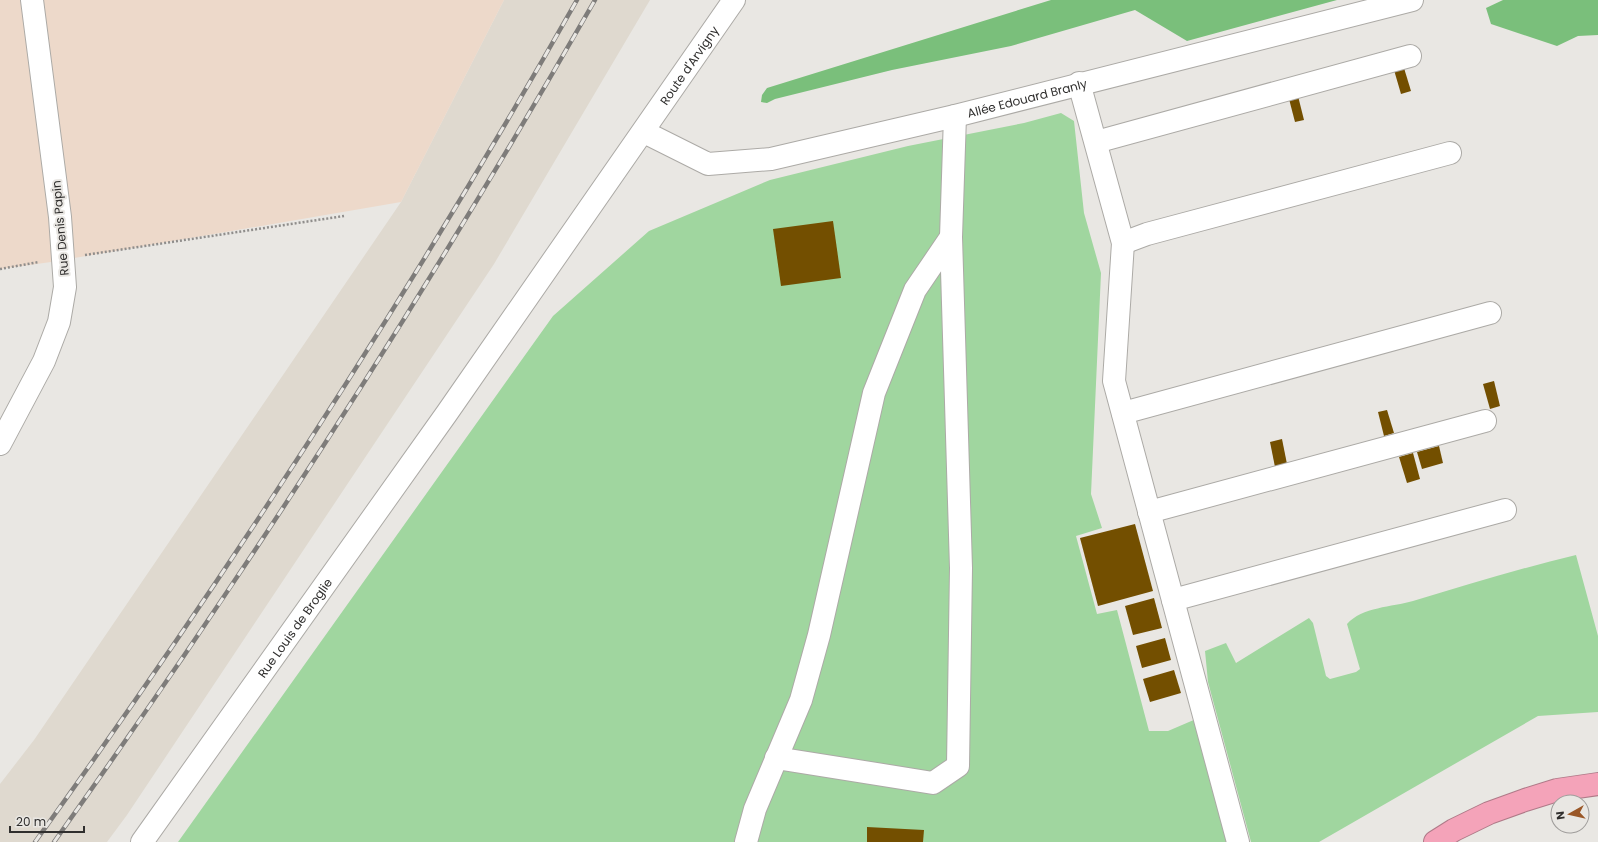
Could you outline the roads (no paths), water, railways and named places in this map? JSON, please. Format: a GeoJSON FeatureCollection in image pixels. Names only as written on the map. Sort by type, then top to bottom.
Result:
{"type":"FeatureCollection","features":[{"type":"Feature","properties":{"kind":"highway"},"geometry":{"type":"LineString","coordinates":[[1435,842],[1454,830],[1489,813],[1557,790],[1598,784]]}},
{"type":"Feature","properties":{"kind":"street","name":"Rue Denis Papin"},"geometry":{"type":"LineString","coordinates":[[0,444],[44,360],[59,322],[65,287],[60,217],[32,0]]}},
{"type":"Feature","properties":{"kind":"street","name":"Route d'Arvigny"},"geometry":{"type":"LineString","coordinates":[[447,413],[644,132],[734,0]]}},
{"type":"Feature","properties":{"kind":"street","name":"Allée Edouard Branly"},"geometry":{"type":"LineString","coordinates":[[644,132],[708,164],[772,159],[955,116],[1080,83],[1412,0]]}},
{"type":"Feature","properties":{"kind":"street"},"geometry":{"type":"LineString","coordinates":[[1096,142],[1410,56]]}},
{"type":"Feature","properties":{"kind":"street"},"geometry":{"type":"LineString","coordinates":[[1080,83],[1123,243],[1114,381],[1238,842]]}},
{"type":"Feature","properties":{"kind":"street"},"geometry":{"type":"LineString","coordinates":[[776,758],[933,783],[958,766],[961,568],[951,238],[955,116]]}},
{"type":"Feature","properties":{"kind":"street"},"geometry":{"type":"LineString","coordinates":[[1123,243],[1147,234],[1450,153]]}},
{"type":"Feature","properties":{"kind":"street"},"geometry":{"type":"LineString","coordinates":[[746,842],[755,809],[801,700],[813,656],[874,393],[915,290],[951,238]]}},
{"type":"Feature","properties":{"kind":"street"},"geometry":{"type":"LineString","coordinates":[[1123,413],[1490,313]]}},
{"type":"Feature","properties":{"kind":"street","name":"Rue Louis de Broglie"},"geometry":{"type":"LineString","coordinates":[[142,842],[447,413]]}},
{"type":"Feature","properties":{"kind":"street"},"geometry":{"type":"LineString","coordinates":[[1149,512],[1485,422]]}},
{"type":"Feature","properties":{"kind":"street"},"geometry":{"type":"LineString","coordinates":[[1173,600],[1506,510]]}},
{"type":"Feature","properties":{"kind":"railway"},"geometry":{"type":"LineString","coordinates":[[35,842],[179,637],[317,428],[450,216],[577,0]]}},
{"type":"Feature","properties":{"kind":"railway"},"geometry":{"type":"LineString","coordinates":[[54,842],[126,740],[267,533],[335,428],[468,216],[595,0]]}}]}
